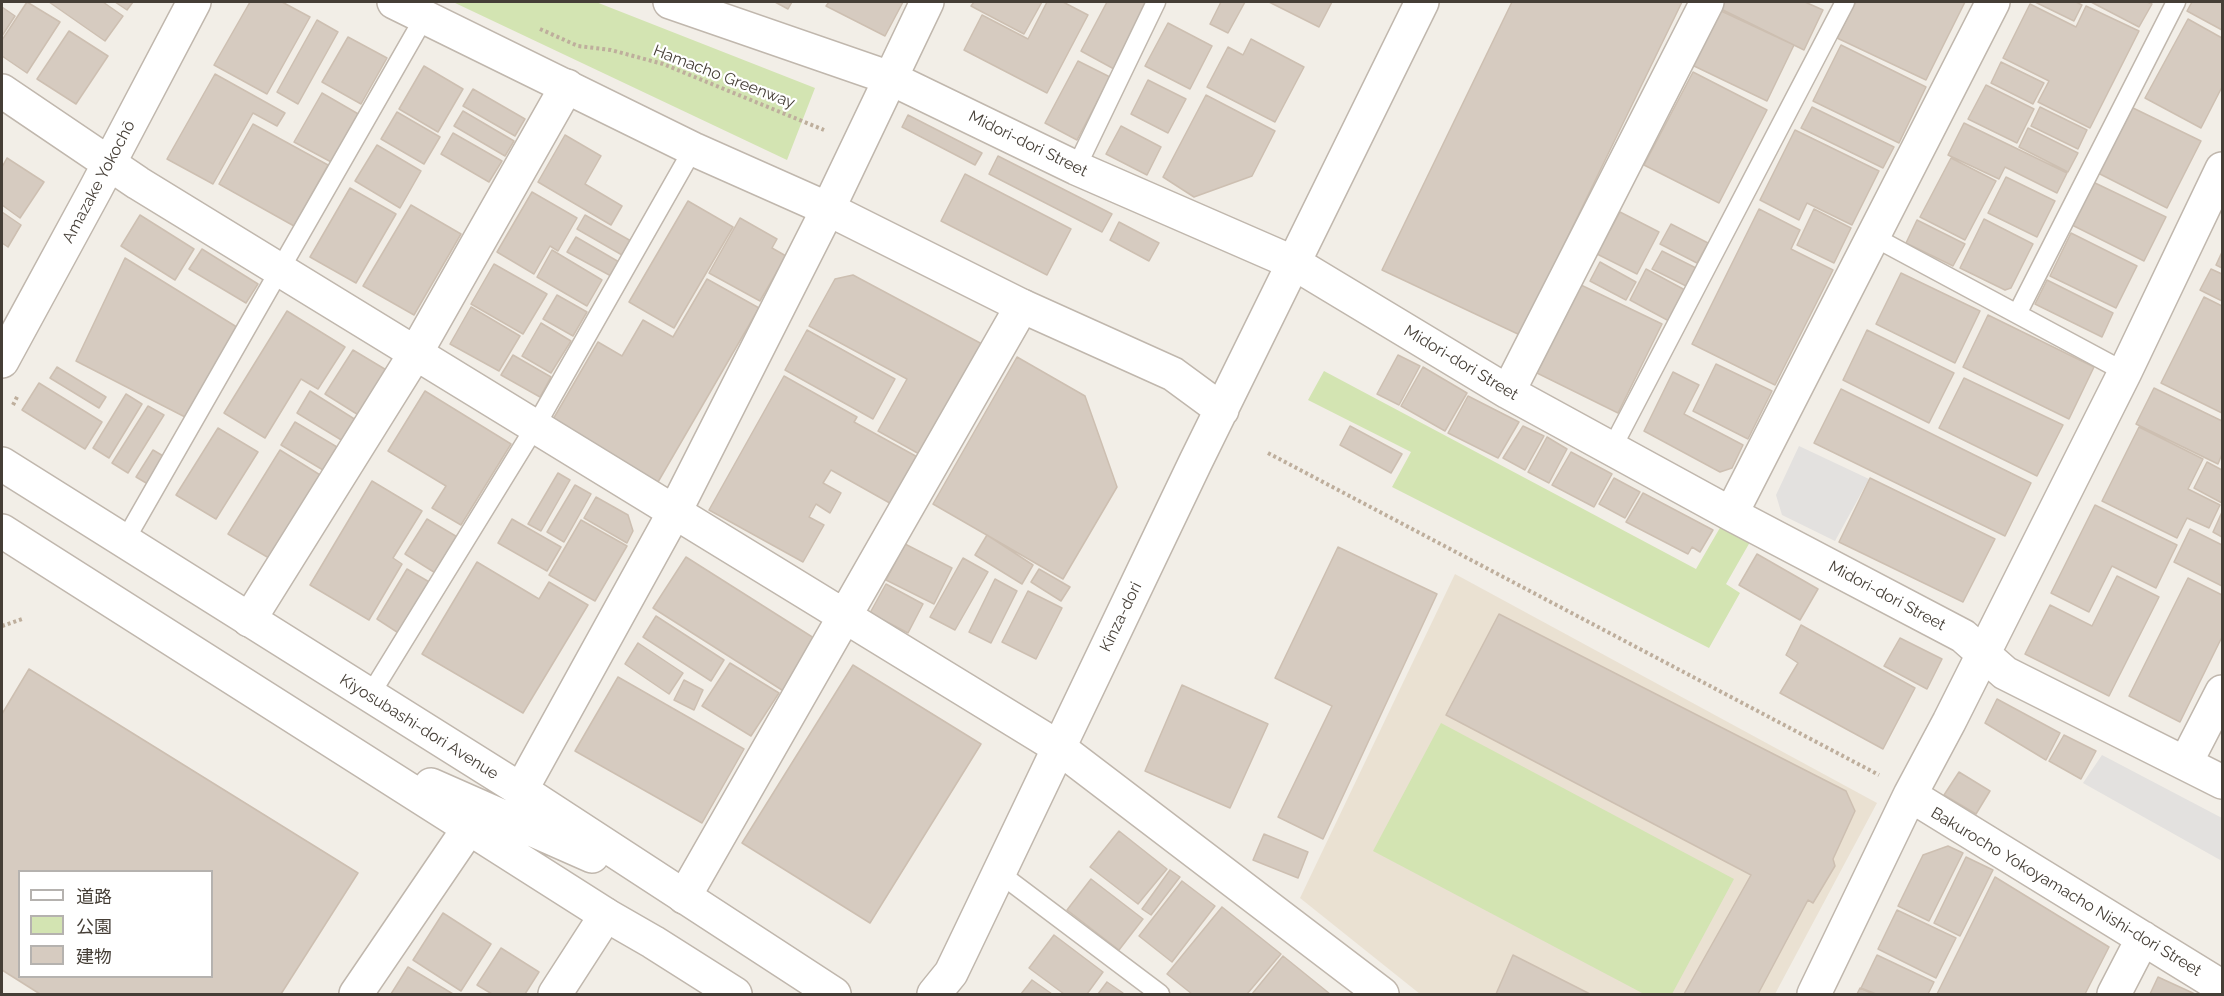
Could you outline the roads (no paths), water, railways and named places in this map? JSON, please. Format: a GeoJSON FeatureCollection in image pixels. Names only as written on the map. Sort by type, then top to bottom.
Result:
{"type":"FeatureCollection","features":[{"type":"Feature","properties":{"kind":"street","name":"Amazake Yokochō"},"geometry":{"type":"LineString","coordinates":[[2,361],[194,2]]}},
{"type":"Feature","properties":{"kind":"street"},"geometry":{"type":"LineString","coordinates":[[394,2],[693,149],[828,209],[1022,306],[1173,374],[1222,410]]}},
{"type":"Feature","properties":{"kind":"street","name":"Midori-dori Street"},"geometry":{"type":"LineString","coordinates":[[670,2],[890,78],[1076,168],[1294,263],[1508,392],[1731,514],[1963,636],[2005,673],[2223,782]]}},
{"type":"Feature","properties":{"kind":"street"},"geometry":{"type":"LineString","coordinates":[[521,790],[675,511],[828,209],[927,2]]}},
{"type":"Feature","properties":{"kind":"street","name":"Kinza-dori"},"geometry":{"type":"LineString","coordinates":[[943,987],[997,871],[1422,2]]}},
{"type":"Feature","properties":{"kind":"street"},"geometry":{"type":"LineString","coordinates":[[1508,392],[1707,2]]}},
{"type":"Feature","properties":{"kind":"street"},"geometry":{"type":"LineString","coordinates":[[1731,514],[1993,2]]}},
{"type":"Feature","properties":{"kind":"street"},"geometry":{"type":"LineString","coordinates":[[249,620],[415,354],[567,86]]}},
{"type":"Feature","properties":{"kind":"street"},"geometry":{"type":"LineString","coordinates":[[2,91],[108,165],[1058,747],[1382,994]]}},
{"type":"Feature","properties":{"kind":"street"},"geometry":{"type":"LineString","coordinates":[[1814,994],[1899,788],[1984,653],[2125,372],[2223,169]]}},
{"type":"Feature","properties":{"kind":"street"},"geometry":{"type":"LineString","coordinates":[[337,743],[684,897],[1022,306]]}},
{"type":"Feature","properties":{"kind":"street","name":"Kiyosubashi-dori Avenue"},"geometry":{"type":"LineString","coordinates":[[2,464],[521,790],[834,994]]}},
{"type":"Feature","properties":{"kind":"street"},"geometry":{"type":"LineString","coordinates":[[2,531],[606,915],[653,942],[723,991]]}},
{"type":"Feature","properties":{"kind":"street"},"geometry":{"type":"LineString","coordinates":[[2186,762],[2223,692]]}},
{"type":"Feature","properties":{"kind":"street"},"geometry":{"type":"LineString","coordinates":[[370,695],[653,942]]}},
{"type":"Feature","properties":{"kind":"street","name":"Bakurocho Yokoyamacho Nishi-dori Street"},"geometry":{"type":"LineString","coordinates":[[1899,788],[2223,987]]}},
{"type":"Feature","properties":{"kind":"street"},"geometry":{"type":"LineString","coordinates":[[357,994],[469,828]]}},
{"type":"Feature","properties":{"kind":"street"},"geometry":{"type":"LineString","coordinates":[[555,994],[606,915]]}},
{"type":"Feature","properties":{"kind":"street"},"geometry":{"type":"LineString","coordinates":[[2114,994],[2142,938]]}},
{"type":"Feature","properties":{"kind":"lane"},"geometry":{"type":"LineString","coordinates":[[1076,168],[1156,2]]}},
{"type":"Feature","properties":{"kind":"lane"},"geometry":{"type":"LineString","coordinates":[[1612,448],[1845,2]]}},
{"type":"Feature","properties":{"kind":"lane"},"geometry":{"type":"LineString","coordinates":[[2017,314],[2176,2]]}},
{"type":"Feature","properties":{"kind":"lane"},"geometry":{"type":"LineString","coordinates":[[124,542],[425,16]]}},
{"type":"Feature","properties":{"kind":"lane"},"geometry":{"type":"LineString","coordinates":[[370,695],[535,427],[693,149]]}},
{"type":"Feature","properties":{"kind":"lane"},"geometry":{"type":"LineString","coordinates":[[1872,236],[2125,372]]}},
{"type":"Feature","properties":{"kind":"lane"},"geometry":{"type":"LineString","coordinates":[[997,871],[1160,994]]}}]}
